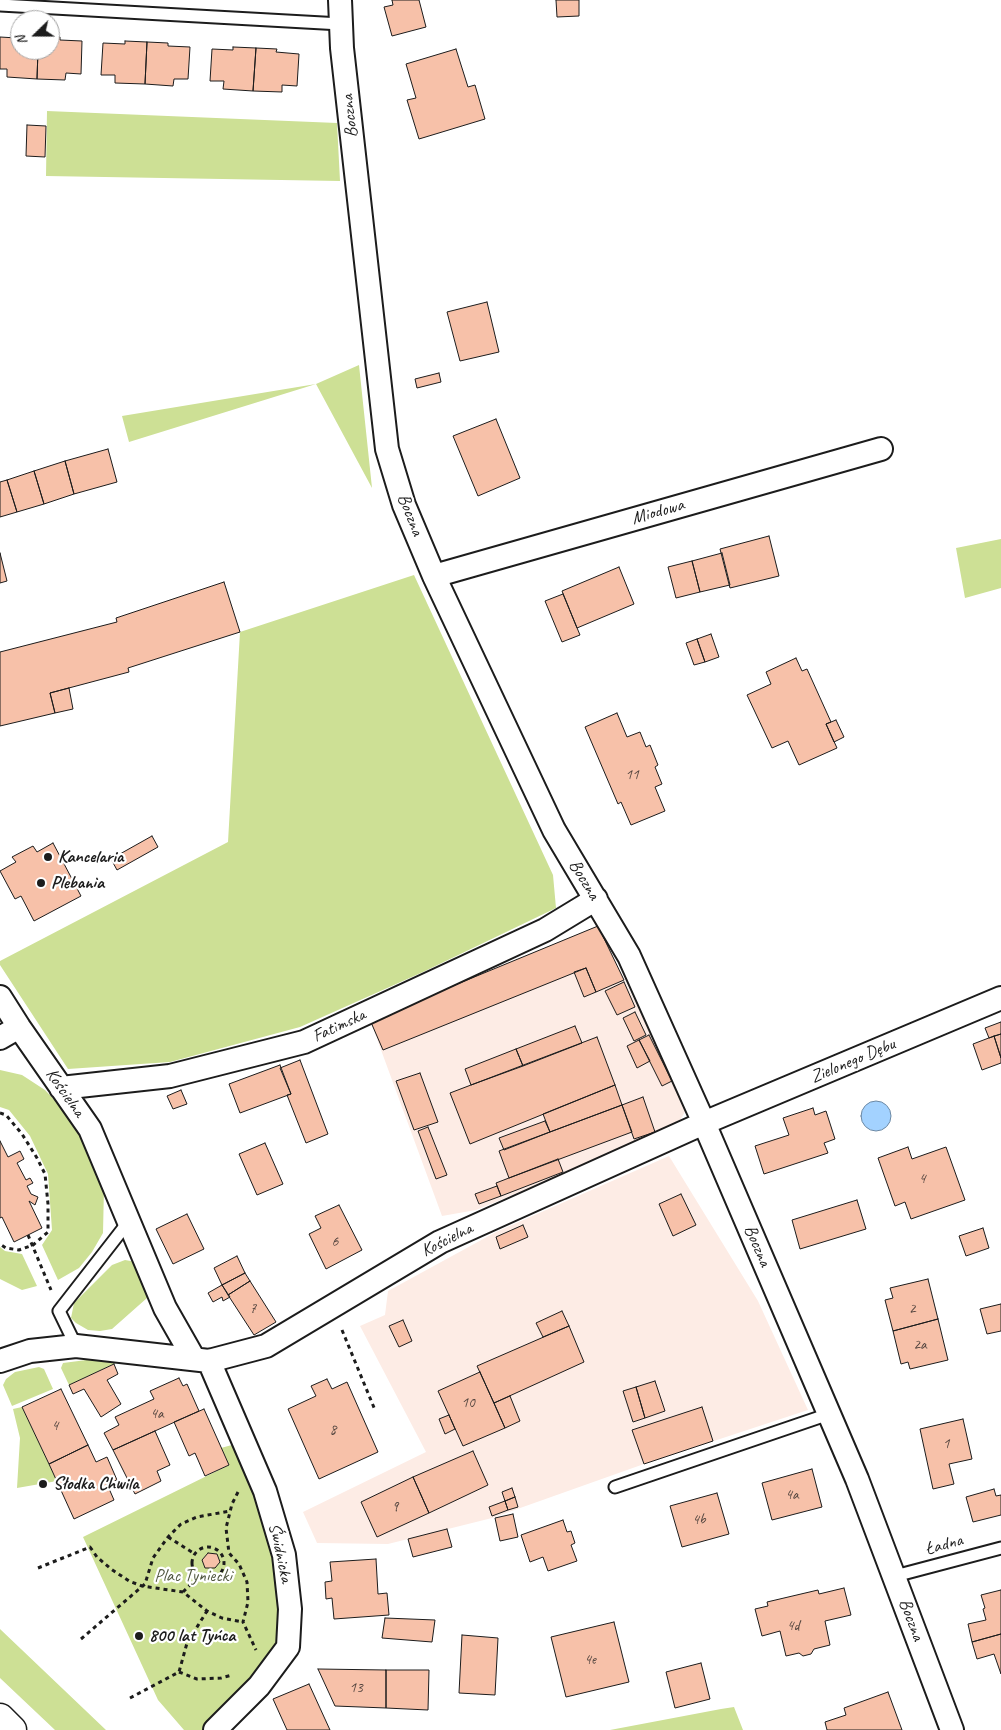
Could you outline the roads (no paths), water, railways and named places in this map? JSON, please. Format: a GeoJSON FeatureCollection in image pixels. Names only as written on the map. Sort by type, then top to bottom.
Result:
{"type":"FeatureCollection","features":[{"type":"Feature","properties":{"kind":"street","name":"Boczna"},"geometry":{"type":"LineString","coordinates":[[340,0],[343,58],[387,449],[404,505],[434,576],[554,830],[629,956],[704,1123],[857,1479],[952,1730]]}},
{"type":"Feature","properties":{"kind":"street","name":"Miodowa"},"geometry":{"type":"LineString","coordinates":[[434,576],[881,449]]}},
{"type":"Feature","properties":{"kind":"street","name":"Fatimska"},"geometry":{"type":"LineString","coordinates":[[61,1088],[170,1076],[304,1042],[545,930],[596,899]]}},
{"type":"Feature","properties":{"kind":"street","name":"Kościelna"},"geometry":{"type":"LineString","coordinates":[[0,996],[9,1032],[61,1088],[90,1128],[165,1308],[202,1360]]}},
{"type":"Feature","properties":{"kind":"street","name":"Zielonego Dębu"},"geometry":{"type":"LineString","coordinates":[[704,1123],[1001,998]]}},
{"type":"Feature","properties":{"kind":"street","name":"Kościelna"},"geometry":{"type":"LineString","coordinates":[[0,1361],[30,1351],[76,1346],[202,1360],[266,1346],[440,1242],[704,1123]]}},
{"type":"Feature","properties":{"kind":"street","name":"Świdnicka"},"geometry":{"type":"LineString","coordinates":[[202,1360],[252,1460],[265,1491],[284,1555],[290,1609],[288,1648],[267,1667],[259,1686],[215,1730]]}},
{"type":"Feature","properties":{"kind":"street"},"geometry":{"type":"LineString","coordinates":[[0,1718],[12,1730]]}},
{"type":"Feature","properties":{"kind":"lane"},"geometry":{"type":"LineString","coordinates":[[0,5],[341,24]]}},
{"type":"Feature","properties":{"kind":"lane"},"geometry":{"type":"LineString","coordinates":[[76,1346],[59,1311],[129,1220]]}},
{"type":"Feature","properties":{"kind":"lane"},"geometry":{"type":"LineString","coordinates":[[615,1488],[830,1414]]}},
{"type":"Feature","properties":{"kind":"lane","name":"Ładna"},"geometry":{"type":"LineString","coordinates":[[895,1576],[1001,1548]]}},
{"type":"Feature","properties":{"kind":"water"},"geometry":{"type":"Polygon","coordinates":[[[876,1101],[887,1105],[891,1116],[887,1127],[876,1131],[865,1127],[861,1116],[865,1105],[876,1101]]]}},
{"type":"Feature","properties":{"kind":"place","name":"Kancelaria"},"geometry":{"type":"Point","coordinates":[48,857]}},
{"type":"Feature","properties":{"kind":"place","name":"Plebania"},"geometry":{"type":"Point","coordinates":[41,883]}},
{"type":"Feature","properties":{"kind":"place","name":"Słodka Chwila"},"geometry":{"type":"Point","coordinates":[43,1484]}},
{"type":"Feature","properties":{"kind":"place","name":"800 lat Tyńca"},"geometry":{"type":"Point","coordinates":[139,1636]}},
{"type":"Feature","properties":{"kind":"park label","name":"Plac Tyniecki"},"geometry":{"type":"Point","coordinates":[193,1576]}}]}
